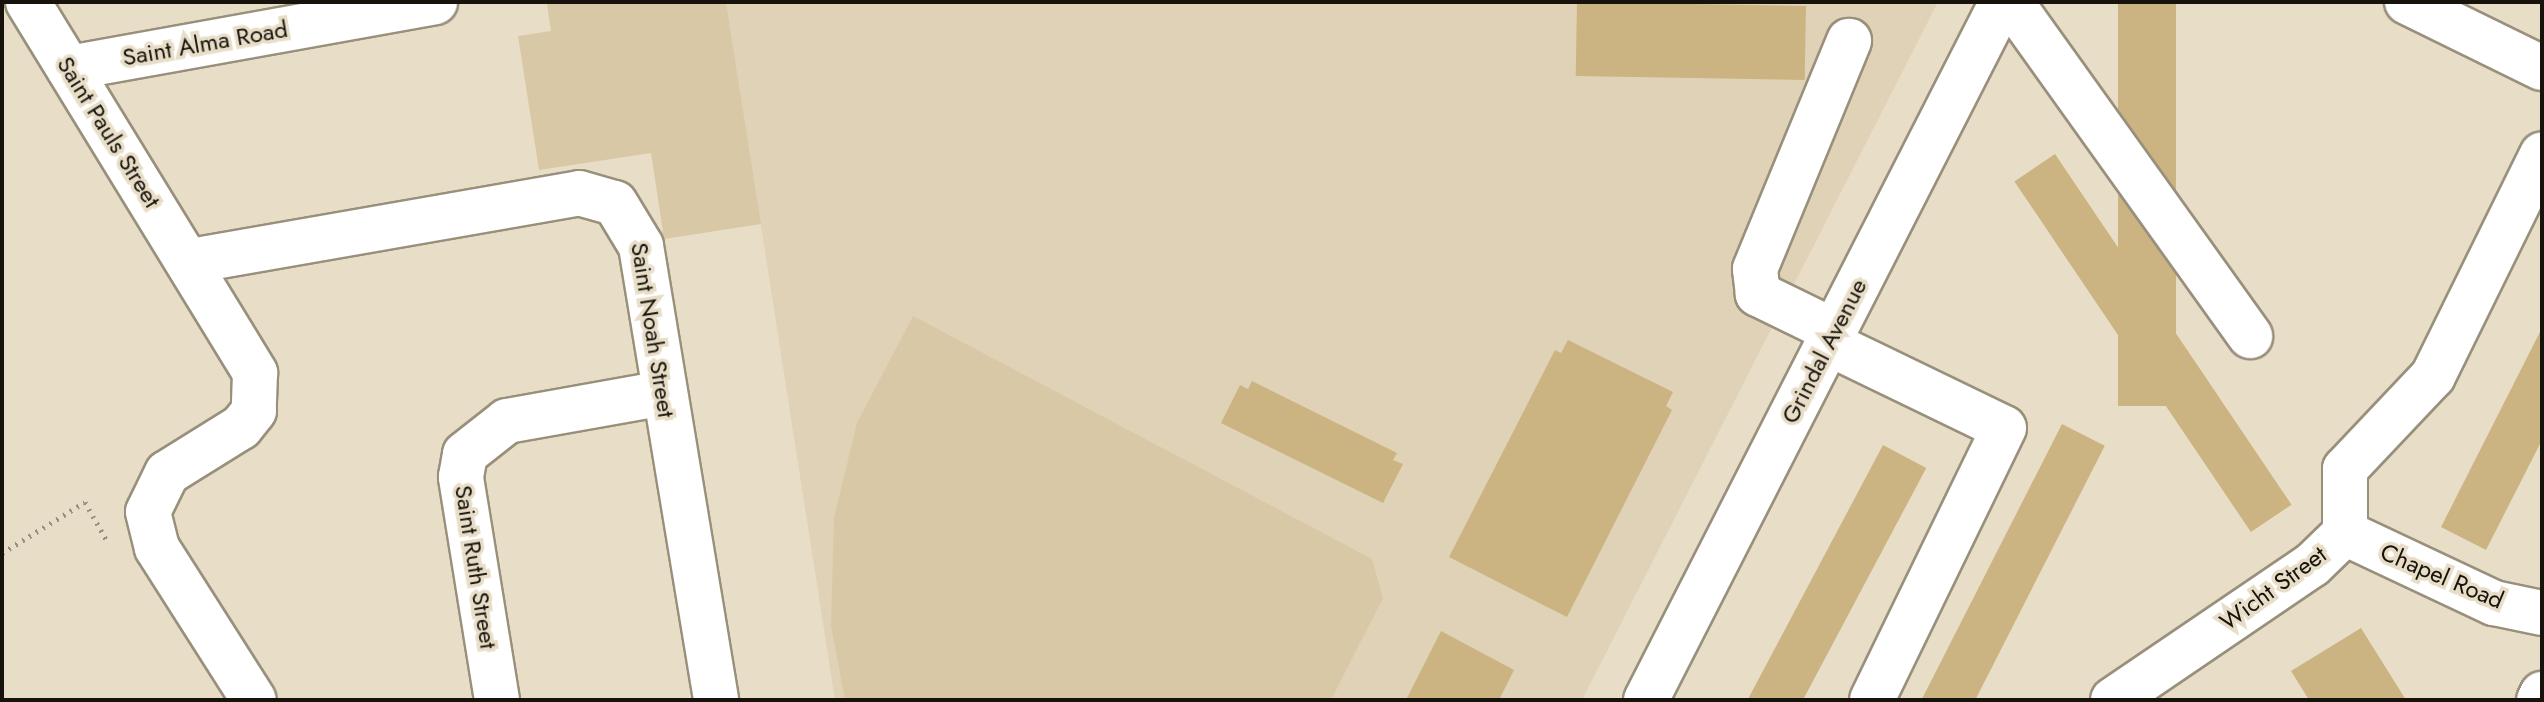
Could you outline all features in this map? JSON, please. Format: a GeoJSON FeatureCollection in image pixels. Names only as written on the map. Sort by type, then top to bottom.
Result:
{"type":"FeatureCollection","features":[{"type":"Feature","properties":{"kind":"street"},"geometry":{"type":"LineString","coordinates":[[2,13],[25,2]]}},
{"type":"Feature","properties":{"kind":"street","name":"Saint Pauls Street"},"geometry":{"type":"LineString","coordinates":[[25,2],[191,261],[258,392],[241,427],[167,473],[154,489],[149,523],[157,548],[254,700]]}},
{"type":"Feature","properties":{"kind":"street","name":"Saint Alma Road"},"geometry":{"type":"LineString","coordinates":[[69,68],[435,2]]}},
{"type":"Feature","properties":{"kind":"street","name":"Grindal Avenue"},"geometry":{"type":"LineString","coordinates":[[1646,700],[2002,2]]}},
{"type":"Feature","properties":{"kind":"street"},"geometry":{"type":"LineString","coordinates":[[2011,2],[2250,336]]}},
{"type":"Feature","properties":{"kind":"street"},"geometry":{"type":"LineString","coordinates":[[2407,2],[2542,68]]}},
{"type":"Feature","properties":{"kind":"street"},"geometry":{"type":"LineString","coordinates":[[1849,41],[1755,269],[1758,294],[1831,337],[2004,428],[1872,700]]}},
{"type":"Feature","properties":{"kind":"street","name":"Wicht Street"},"geometry":{"type":"LineString","coordinates":[[2113,700],[2312,565],[2345,533],[2345,469],[2433,376],[2542,154]]}},
{"type":"Feature","properties":{"kind":"street","name":"Saint Noah Street"},"geometry":{"type":"LineString","coordinates":[[191,261],[579,193],[615,203],[635,225],[716,700]]}},
{"type":"Feature","properties":{"kind":"street","name":"Saint Ruth Street"},"geometry":{"type":"LineString","coordinates":[[492,699],[461,477],[465,454],[507,421],[664,393]]}},
{"type":"Feature","properties":{"kind":"street","name":"Chapel Road"},"geometry":{"type":"LineString","coordinates":[[2345,533],[2494,603],[2542,613]]}},
{"type":"Feature","properties":{"kind":"street"},"geometry":{"type":"LineString","coordinates":[[2539,700],[2542,694]]}},
{"type":"Feature","properties":{"kind":"path"},"geometry":{"type":"LineString","coordinates":[[2,553],[85,502],[114,554]]}},
{"type":"Feature","properties":{"kind":"shaded area"},"geometry":{"type":"Polygon","coordinates":[[[726,2],[1938,2],[1582,700],[835,700],[726,2]]]}},
{"type":"Feature","properties":{"kind":"shaded area"},"geometry":{"type":"Polygon","coordinates":[[[726,2],[761,224],[664,239],[651,153],[539,170],[518,36],[551,31],[547,4],[726,2]]]}},
{"type":"Feature","properties":{"kind":"shaded area"},"geometry":{"type":"Polygon","coordinates":[[[913,316],[1372,559],[1383,598],[1331,700],[845,700],[831,626],[834,518],[857,423],[913,316]]]}},
{"type":"Feature","properties":{"kind":"building"},"geometry":{"type":"Polygon","coordinates":[[[1577,2],[1806,6],[1805,80],[1576,76],[1577,2]]]}},
{"type":"Feature","properties":{"kind":"building"},"geometry":{"type":"Polygon","coordinates":[[[2118,2],[2176,2],[2176,406],[2118,406],[2118,2]]]}},
{"type":"Feature","properties":{"kind":"building"},"geometry":{"type":"Polygon","coordinates":[[[2055,154],[2292,505],[2251,532],[2014,181],[2055,154]]]}},
{"type":"Feature","properties":{"kind":"building"},"geometry":{"type":"Polygon","coordinates":[[[2542,328],[2542,440],[2486,550],[2441,527],[2542,328]]]}},
{"type":"Feature","properties":{"kind":"building"},"geometry":{"type":"Polygon","coordinates":[[[1568,340],[1673,392],[1666,406],[1672,410],[1567,617],[1449,557],[1555,350],[1561,353],[1568,340]]]}},
{"type":"Feature","properties":{"kind":"building"},"geometry":{"type":"Polygon","coordinates":[[[1252,381],[1397,453],[1393,460],[1403,464],[1383,503],[1221,423],[1240,385],[1248,389],[1252,381]]]}},
{"type":"Feature","properties":{"kind":"building"},"geometry":{"type":"Polygon","coordinates":[[[2062,424],[2105,446],[1975,700],[1921,700],[2062,424]]]}},
{"type":"Feature","properties":{"kind":"building"},"geometry":{"type":"Polygon","coordinates":[[[1883,445],[1926,468],[1803,700],[1748,698],[1883,445]]]}},
{"type":"Feature","properties":{"kind":"building"},"geometry":{"type":"Polygon","coordinates":[[[2361,628],[2406,700],[2309,700],[2291,671],[2361,628]]]}},
{"type":"Feature","properties":{"kind":"building"},"geometry":{"type":"Polygon","coordinates":[[[1441,631],[1514,670],[1499,700],[1406,700],[1441,631]]]}}]}
